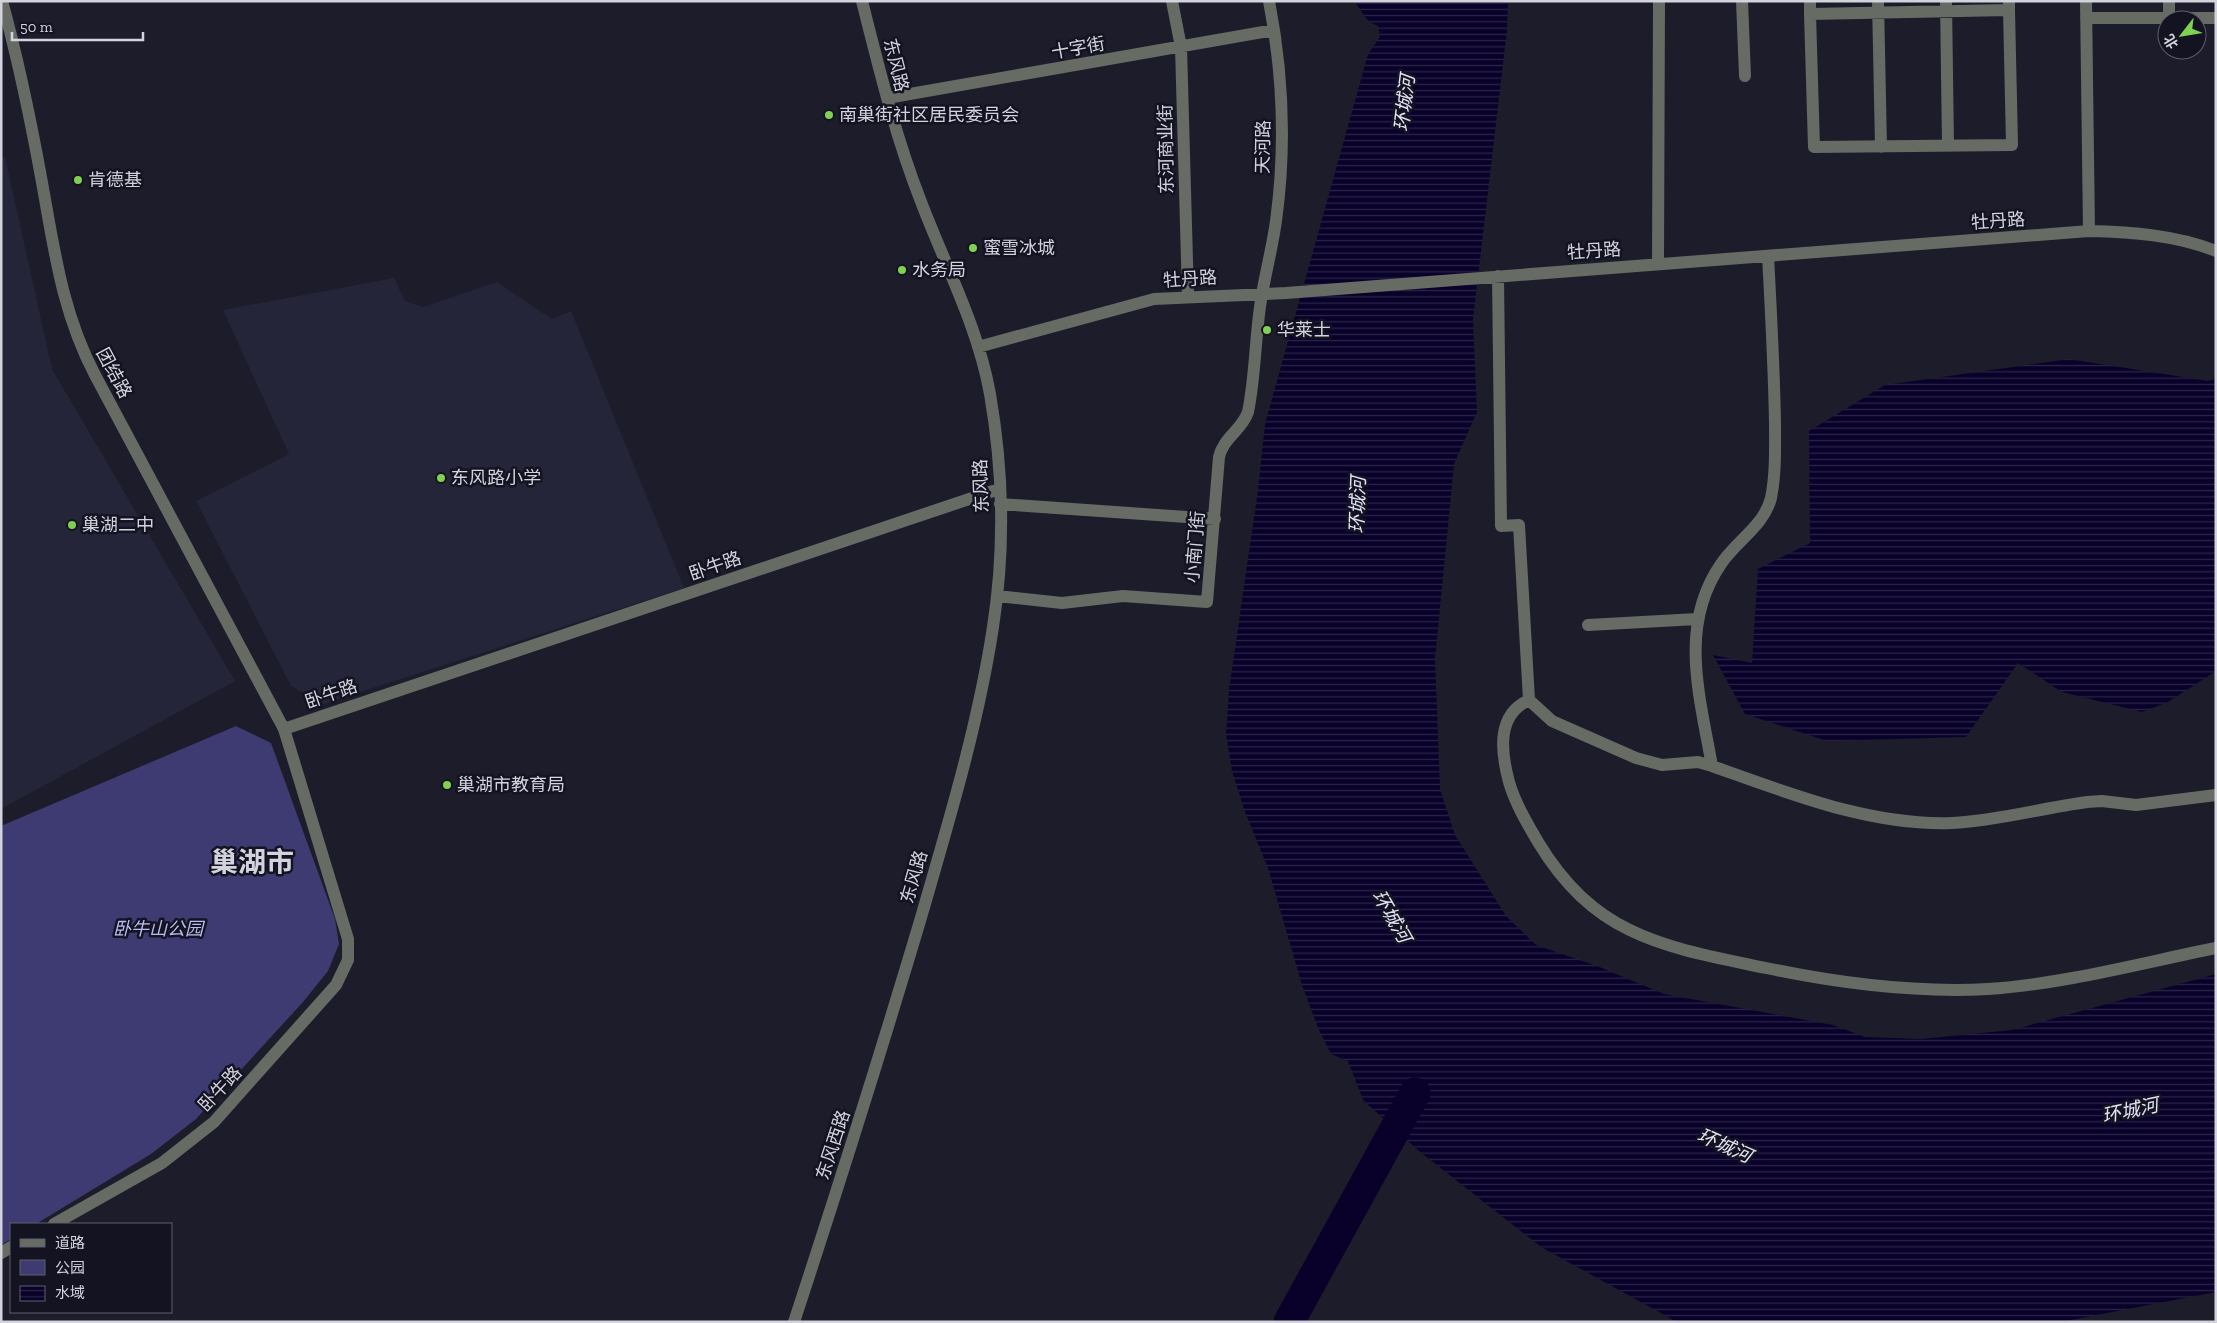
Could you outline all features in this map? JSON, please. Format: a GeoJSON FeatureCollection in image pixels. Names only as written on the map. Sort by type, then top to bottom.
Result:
{"type":"FeatureCollection","features":[{"type":"Feature","properties":{"kind":"street","name":"团结路"},"geometry":{"type":"LineString","coordinates":[[2,1],[26,97],[62,292],[72,327],[94,374],[284,729]]}},
{"type":"Feature","properties":{"kind":"street","name":"东风路"},"geometry":{"type":"LineString","coordinates":[[862,1],[887,98],[920,200],[978,347],[992,409],[1000,489],[997,596],[988,657],[943,841],[903,978]]}},
{"type":"Feature","properties":{"kind":"street","name":"东河商业街"},"geometry":{"type":"LineString","coordinates":[[1172,1],[1181,48],[1188,296]]}},
{"type":"Feature","properties":{"kind":"street","name":"天河路"},"geometry":{"type":"LineString","coordinates":[[1262,294],[1276,220],[1281,170],[1280,85],[1269,1]]}},
{"type":"Feature","properties":{"kind":"street"},"geometry":{"type":"LineString","coordinates":[[1658,264],[1659,1]]}},
{"type":"Feature","properties":{"kind":"street"},"geometry":{"type":"LineString","coordinates":[[1742,1],[1745,76]]}},
{"type":"Feature","properties":{"kind":"street"},"geometry":{"type":"LineString","coordinates":[[2086,1],[2089,231]]}},
{"type":"Feature","properties":{"kind":"street"},"geometry":{"type":"LineString","coordinates":[[1946,6],[1948,146]]}},
{"type":"Feature","properties":{"kind":"street"},"geometry":{"type":"LineString","coordinates":[[2009,6],[2012,145],[1814,148],[1810,8],[2009,6]]}},
{"type":"Feature","properties":{"kind":"street"},"geometry":{"type":"LineString","coordinates":[[1879,7],[1881,147]]}},
{"type":"Feature","properties":{"kind":"street"},"geometry":{"type":"LineString","coordinates":[[2086,18],[2157,18]]}},
{"type":"Feature","properties":{"kind":"street","name":"十字街"},"geometry":{"type":"LineString","coordinates":[[887,98],[1181,48],[1274,30]]}},
{"type":"Feature","properties":{"kind":"street","name":"牡丹路"},"geometry":{"type":"LineString","coordinates":[[978,347],[1136,303],[1188,296],[1262,294],[2089,231],[2167,237],[2189,241],[2216,251]]}},
{"type":"Feature","properties":{"kind":"street"},"geometry":{"type":"LineString","coordinates":[[1712,766],[1696,673],[1694,651],[1697,619],[1705,592],[1712,578],[1728,554],[1763,516],[1769,505],[1773,486],[1774,407],[1768,256]]}},
{"type":"Feature","properties":{"kind":"street"},"geometry":{"type":"LineString","coordinates":[[1498,276],[1501,526],[1519,525],[1529,700],[1552,721],[1636,758],[1662,765],[1698,762],[1839,807],[1892,819],[1922,822],[1979,820],[2087,802],[2102,801],[2136,805],[2216,795]]}},
{"type":"Feature","properties":{"kind":"street","name":"小南门街"},"geometry":{"type":"LineString","coordinates":[[997,596],[1062,603],[1123,596],[1207,602],[1220,452],[1248,412],[1262,294]]}},
{"type":"Feature","properties":{"kind":"street","name":"卧牛路"},"geometry":{"type":"LineString","coordinates":[[56,1223],[162,1164],[200,1135],[227,1108],[295,1032],[343,973],[350,953],[348,939],[284,729],[1000,489]]}},
{"type":"Feature","properties":{"kind":"street"},"geometry":{"type":"LineString","coordinates":[[1000,504],[1215,519]]}},
{"type":"Feature","properties":{"kind":"street"},"geometry":{"type":"LineString","coordinates":[[1588,624],[1697,619]]}},
{"type":"Feature","properties":{"kind":"street"},"geometry":{"type":"LineString","coordinates":[[1529,700],[1518,706],[1508,718],[1503,742],[1510,784],[1526,821],[1554,867],[1579,896],[1613,921],[1667,947],[1790,973],[1852,983],[1969,989],[2011,986],[2070,977],[2216,948]]}},
{"type":"Feature","properties":{"kind":"street","name":"东风西路"},"geometry":{"type":"LineString","coordinates":[[794,1322],[848,1157],[903,978]]}},
{"type":"Feature","properties":{"kind":"shaded area","name":"巢湖二中"},"geometry":{"type":"Polygon","coordinates":[[[5,157],[52,369],[235,681],[1,809],[1,158],[5,157]]]}},
{"type":"Feature","properties":{"kind":"shaded area","name":"东风路小学"},"geometry":{"type":"Polygon","coordinates":[[[394,278],[405,301],[423,307],[497,282],[552,319],[571,311],[684,588],[323,704],[291,686],[196,501],[289,454],[223,310],[394,278]]]}},
{"type":"Feature","properties":{"kind":"green space","name":"卧牛山公园"},"geometry":{"type":"Polygon","coordinates":[[[236,726],[271,743],[335,919],[339,944],[328,971],[303,1002],[196,1119],[151,1154],[38,1223],[10,1223],[10,1240],[1,1245],[1,826],[236,726]]]}},
{"type":"Feature","properties":{"kind":"water","name":"环城河"},"geometry":{"type":"Polygon","coordinates":[[[1354,1],[1508,1],[1507,30],[1473,319],[1477,412],[1454,464],[1435,659],[1440,789],[1455,835],[1506,916],[1536,945],[1597,966],[1664,994],[1833,1025],[1865,1037],[1921,1039],[2012,1030],[2216,974],[2216,1292],[2061,1322],[1677,1322],[1541,1247],[1419,1151],[1363,1100],[1348,1061],[1331,1054],[1318,1028],[1302,985],[1268,868],[1245,812],[1232,771],[1226,734],[1229,690],[1258,490],[1265,424],[1368,54],[1380,37],[1378,26],[1369,22],[1354,1]]]}},
{"type":"Feature","properties":{"kind":"water"},"geometry":{"type":"Polygon","coordinates":[[[2069,359],[2208,381],[2216,379],[2216,671],[2168,702],[2142,712],[2062,692],[2018,663],[1966,737],[1827,741],[1745,714],[1713,655],[1752,663],[1758,569],[1810,543],[1809,431],[1885,385],[2069,359]]]}},
{"type":"Feature","properties":{"kind":"waterway"},"geometry":{"type":"LineString","coordinates":[[1289,1322],[1415,1093]]}},
{"type":"Feature","properties":{"kind":"place","name":"南巢街社区居民委员会"},"geometry":{"type":"Point","coordinates":[829,115]}},
{"type":"Feature","properties":{"kind":"place","name":"肯德基"},"geometry":{"type":"Point","coordinates":[78,180]}},
{"type":"Feature","properties":{"kind":"place","name":"蜜雪冰城"},"geometry":{"type":"Point","coordinates":[973,248]}},
{"type":"Feature","properties":{"kind":"place","name":"水务局"},"geometry":{"type":"Point","coordinates":[902,270]}},
{"type":"Feature","properties":{"kind":"place","name":"华莱士"},"geometry":{"type":"Point","coordinates":[1267,330]}},
{"type":"Feature","properties":{"kind":"place","name":"东风路小学"},"geometry":{"type":"Point","coordinates":[441,478]}},
{"type":"Feature","properties":{"kind":"place","name":"巢湖二中"},"geometry":{"type":"Point","coordinates":[72,525]}},
{"type":"Feature","properties":{"kind":"place","name":"巢湖市教育局"},"geometry":{"type":"Point","coordinates":[447,785]}},
{"type":"Feature","properties":{"kind":"district","name":"巢湖市"},"geometry":{"type":"Point","coordinates":[252,862]}}]}
